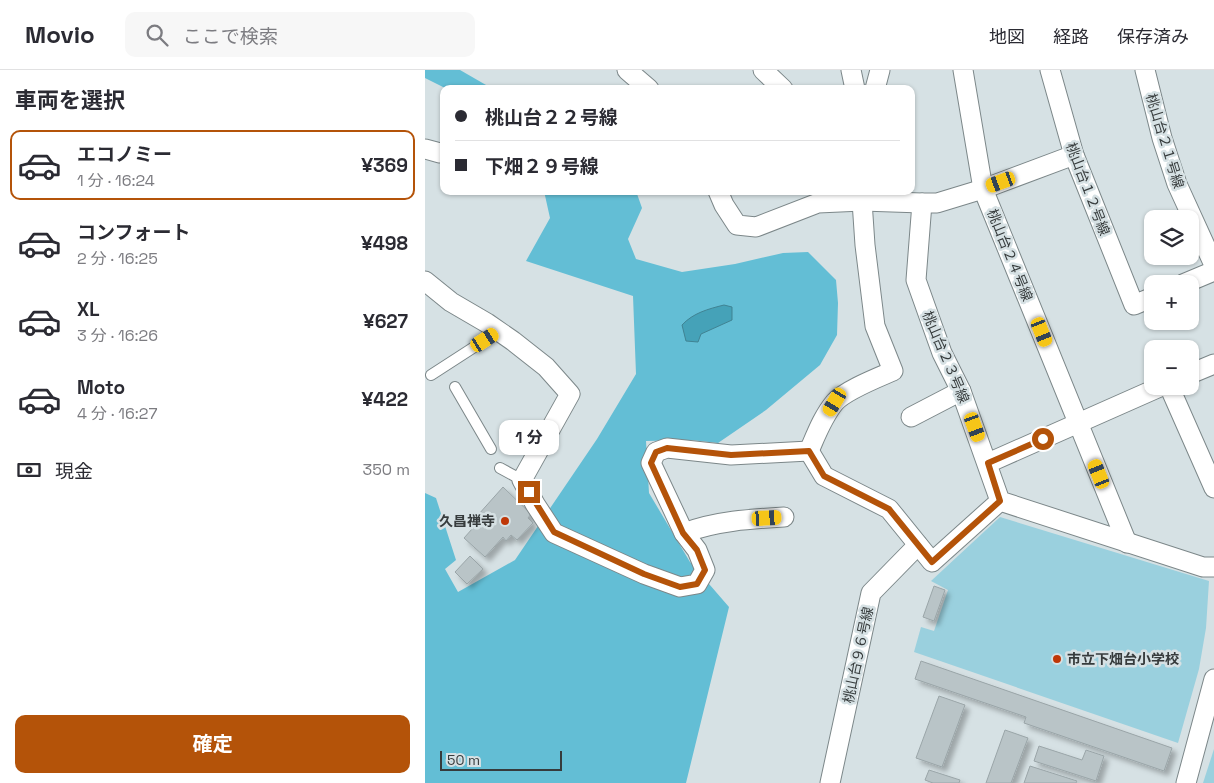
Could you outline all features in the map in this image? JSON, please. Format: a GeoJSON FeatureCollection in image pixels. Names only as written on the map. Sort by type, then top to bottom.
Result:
{"type":"FeatureCollection","features":[{"type":"Feature","properties":{"kind":"street"},"geometry":{"type":"LineString","coordinates":[[627,70],[644,85]]}},
{"type":"Feature","properties":{"kind":"street"},"geometry":{"type":"LineString","coordinates":[[763,70],[779,85]]}},
{"type":"Feature","properties":{"kind":"street"},"geometry":{"type":"LineString","coordinates":[[851,70],[854,85]]}},
{"type":"Feature","properties":{"kind":"street"},"geometry":{"type":"LineString","coordinates":[[876,85],[880,70]]}},
{"type":"Feature","properties":{"kind":"street","name":"桃山台２４号線"},"geometry":{"type":"LineString","coordinates":[[963,70],[983,189],[1127,543]]}},
{"type":"Feature","properties":{"kind":"street","name":"桃山台１２号線"},"geometry":{"type":"LineString","coordinates":[[1050,70],[1073,156],[1134,305],[1144,301]]}},
{"type":"Feature","properties":{"kind":"street","name":"桃山台２１号線"},"geometry":{"type":"LineString","coordinates":[[1145,70],[1177,184],[1214,265]]}},
{"type":"Feature","properties":{"kind":"street"},"geometry":{"type":"LineString","coordinates":[[719,195],[723,205],[737,225],[756,227],[816,197],[863,201],[917,197],[937,203],[983,189],[1073,156]]}},
{"type":"Feature","properties":{"kind":"street","name":"桃山台２３号線"},"geometry":{"type":"LineString","coordinates":[[917,197],[916,280],[942,354],[961,392],[988,463],[1000,501]]}},
{"type":"Feature","properties":{"kind":"street"},"geometry":{"type":"LineString","coordinates":[[809,451],[819,428],[835,402],[855,388],[893,371],[875,326],[865,245],[863,201]]}},
{"type":"Feature","properties":{"kind":"street"},"geometry":{"type":"LineString","coordinates":[[1199,277],[1214,271]]}},
{"type":"Feature","properties":{"kind":"street"},"geometry":{"type":"LineString","coordinates":[[425,281],[451,302],[499,331],[546,367],[569,394],[523,480],[535,504],[554,532],[644,574],[680,587],[697,584],[705,570],[697,550],[683,533],[651,463],[656,452],[667,448],[731,455],[809,451]]}},
{"type":"Feature","properties":{"kind":"street"},"geometry":{"type":"LineString","coordinates":[[1199,370],[1214,364]]}},
{"type":"Feature","properties":{"kind":"street"},"geometry":{"type":"LineString","coordinates":[[911,417],[961,392]]}},
{"type":"Feature","properties":{"kind":"street"},"geometry":{"type":"LineString","coordinates":[[988,463],[1144,394]]}},
{"type":"Feature","properties":{"kind":"street"},"geometry":{"type":"LineString","coordinates":[[1173,395],[1214,488]]}},
{"type":"Feature","properties":{"kind":"street"},"geometry":{"type":"LineString","coordinates":[[809,451],[824,476],[889,509],[932,562],[1000,501],[1203,567],[1214,567]]}},
{"type":"Feature","properties":{"kind":"street"},"geometry":{"type":"LineString","coordinates":[[683,533],[702,526],[741,520],[784,517]]}},
{"type":"Feature","properties":{"kind":"street","name":"桃山台９６号線"},"geometry":{"type":"LineString","coordinates":[[830,783],[871,593],[918,545]]}},
{"type":"Feature","properties":{"kind":"street"},"geometry":{"type":"LineString","coordinates":[[1186,783],[1214,679]]}},
{"type":"Feature","properties":{"kind":"lane"},"geometry":{"type":"LineString","coordinates":[[430,374],[499,331]]}},
{"type":"Feature","properties":{"kind":"lane"},"geometry":{"type":"LineString","coordinates":[[455,387],[491,449]]}},
{"type":"Feature","properties":{"kind":"lane"},"geometry":{"type":"LineString","coordinates":[[499,468],[523,480]]}},
{"type":"Feature","properties":{"kind":"shaded area"},"geometry":{"type":"Polygon","coordinates":[[[425,70],[460,70],[486,85],[440,86],[425,78],[425,70]]]}},
{"type":"Feature","properties":{"kind":"shaded area"},"geometry":{"type":"Polygon","coordinates":[[[545,195],[637,195],[642,208],[628,239],[636,259],[682,272],[735,264],[783,253],[808,252],[836,280],[838,303],[837,335],[820,365],[766,410],[718,443],[691,440],[646,441],[649,493],[690,562],[729,607],[686,783],[425,783],[425,493],[436,498],[456,560],[445,569],[458,592],[515,560],[597,439],[636,374],[633,296],[526,261],[550,218],[545,195]]]}},
{"type":"Feature","properties":{"kind":"shaded area"},"geometry":{"type":"Polygon","coordinates":[[[724,305],[732,307],[732,320],[701,334],[698,342],[686,341],[682,325],[686,321],[701,312],[724,305]]]}},
{"type":"Feature","properties":{"kind":"shaded area"},"geometry":{"type":"Polygon","coordinates":[[[1000,517],[1209,581],[1206,628],[1199,669],[1178,743],[914,652],[921,627],[934,631],[948,590],[931,581],[1000,517]]]}},
{"type":"Feature","properties":{"kind":"shaded area"},"geometry":{"type":"Polygon","coordinates":[[[1214,749],[1214,783],[1203,783],[1214,749]]]}},
{"type":"Feature","properties":{"kind":"building","name":"久昌禅寺"},"geometry":{"type":"Polygon","coordinates":[[[503,487],[531,514],[528,518],[533,523],[517,540],[511,535],[506,541],[503,537],[485,557],[464,538],[481,519],[478,515],[503,487]]]}},
{"type":"Feature","properties":{"kind":"building"},"geometry":{"type":"Polygon","coordinates":[[[470,556],[483,569],[467,584],[455,572],[470,556]]]}},
{"type":"Feature","properties":{"kind":"building"},"geometry":{"type":"Polygon","coordinates":[[[934,586],[945,590],[934,621],[923,617],[934,586]]]}},
{"type":"Feature","properties":{"kind":"building"},"geometry":{"type":"Polygon","coordinates":[[[921,661],[1172,748],[1164,771],[1024,723],[1026,717],[915,679],[921,661]]]}},
{"type":"Feature","properties":{"kind":"building"},"geometry":{"type":"Polygon","coordinates":[[[939,696],[965,705],[942,767],[916,758],[939,696]]]}},
{"type":"Feature","properties":{"kind":"building"},"geometry":{"type":"Polygon","coordinates":[[[1005,730],[1028,738],[1011,783],[986,783],[1005,730]]]}},
{"type":"Feature","properties":{"kind":"building"},"geometry":{"type":"Polygon","coordinates":[[[1039,746],[1082,760],[1086,750],[1104,756],[1096,781],[1034,761],[1039,746]]]}},
{"type":"Feature","properties":{"kind":"building"},"geometry":{"type":"Polygon","coordinates":[[[1030,766],[1077,781],[1076,783],[1024,783],[1030,766]]]}},
{"type":"Feature","properties":{"kind":"building"},"geometry":{"type":"Polygon","coordinates":[[[929,770],[960,780],[959,783],[933,783],[925,780],[929,770]]]}},
{"type":"Feature","properties":{"kind":"place","name":"久昌禅寺"},"geometry":{"type":"Point","coordinates":[505,521]}},
{"type":"Feature","properties":{"kind":"place","name":"市立下畑台小学校"},"geometry":{"type":"Point","coordinates":[1057,659]}},
{"type":"Feature","properties":{"kind":"route"},"geometry":{"type":"LineString","coordinates":[[529,492],[554,532],[644,574],[680,587],[697,584],[705,570],[697,550],[683,533],[651,463],[656,452],[667,448],[731,455],[809,451],[824,476],[889,509],[932,562],[1000,501],[988,463],[1043,439]]}}]}
